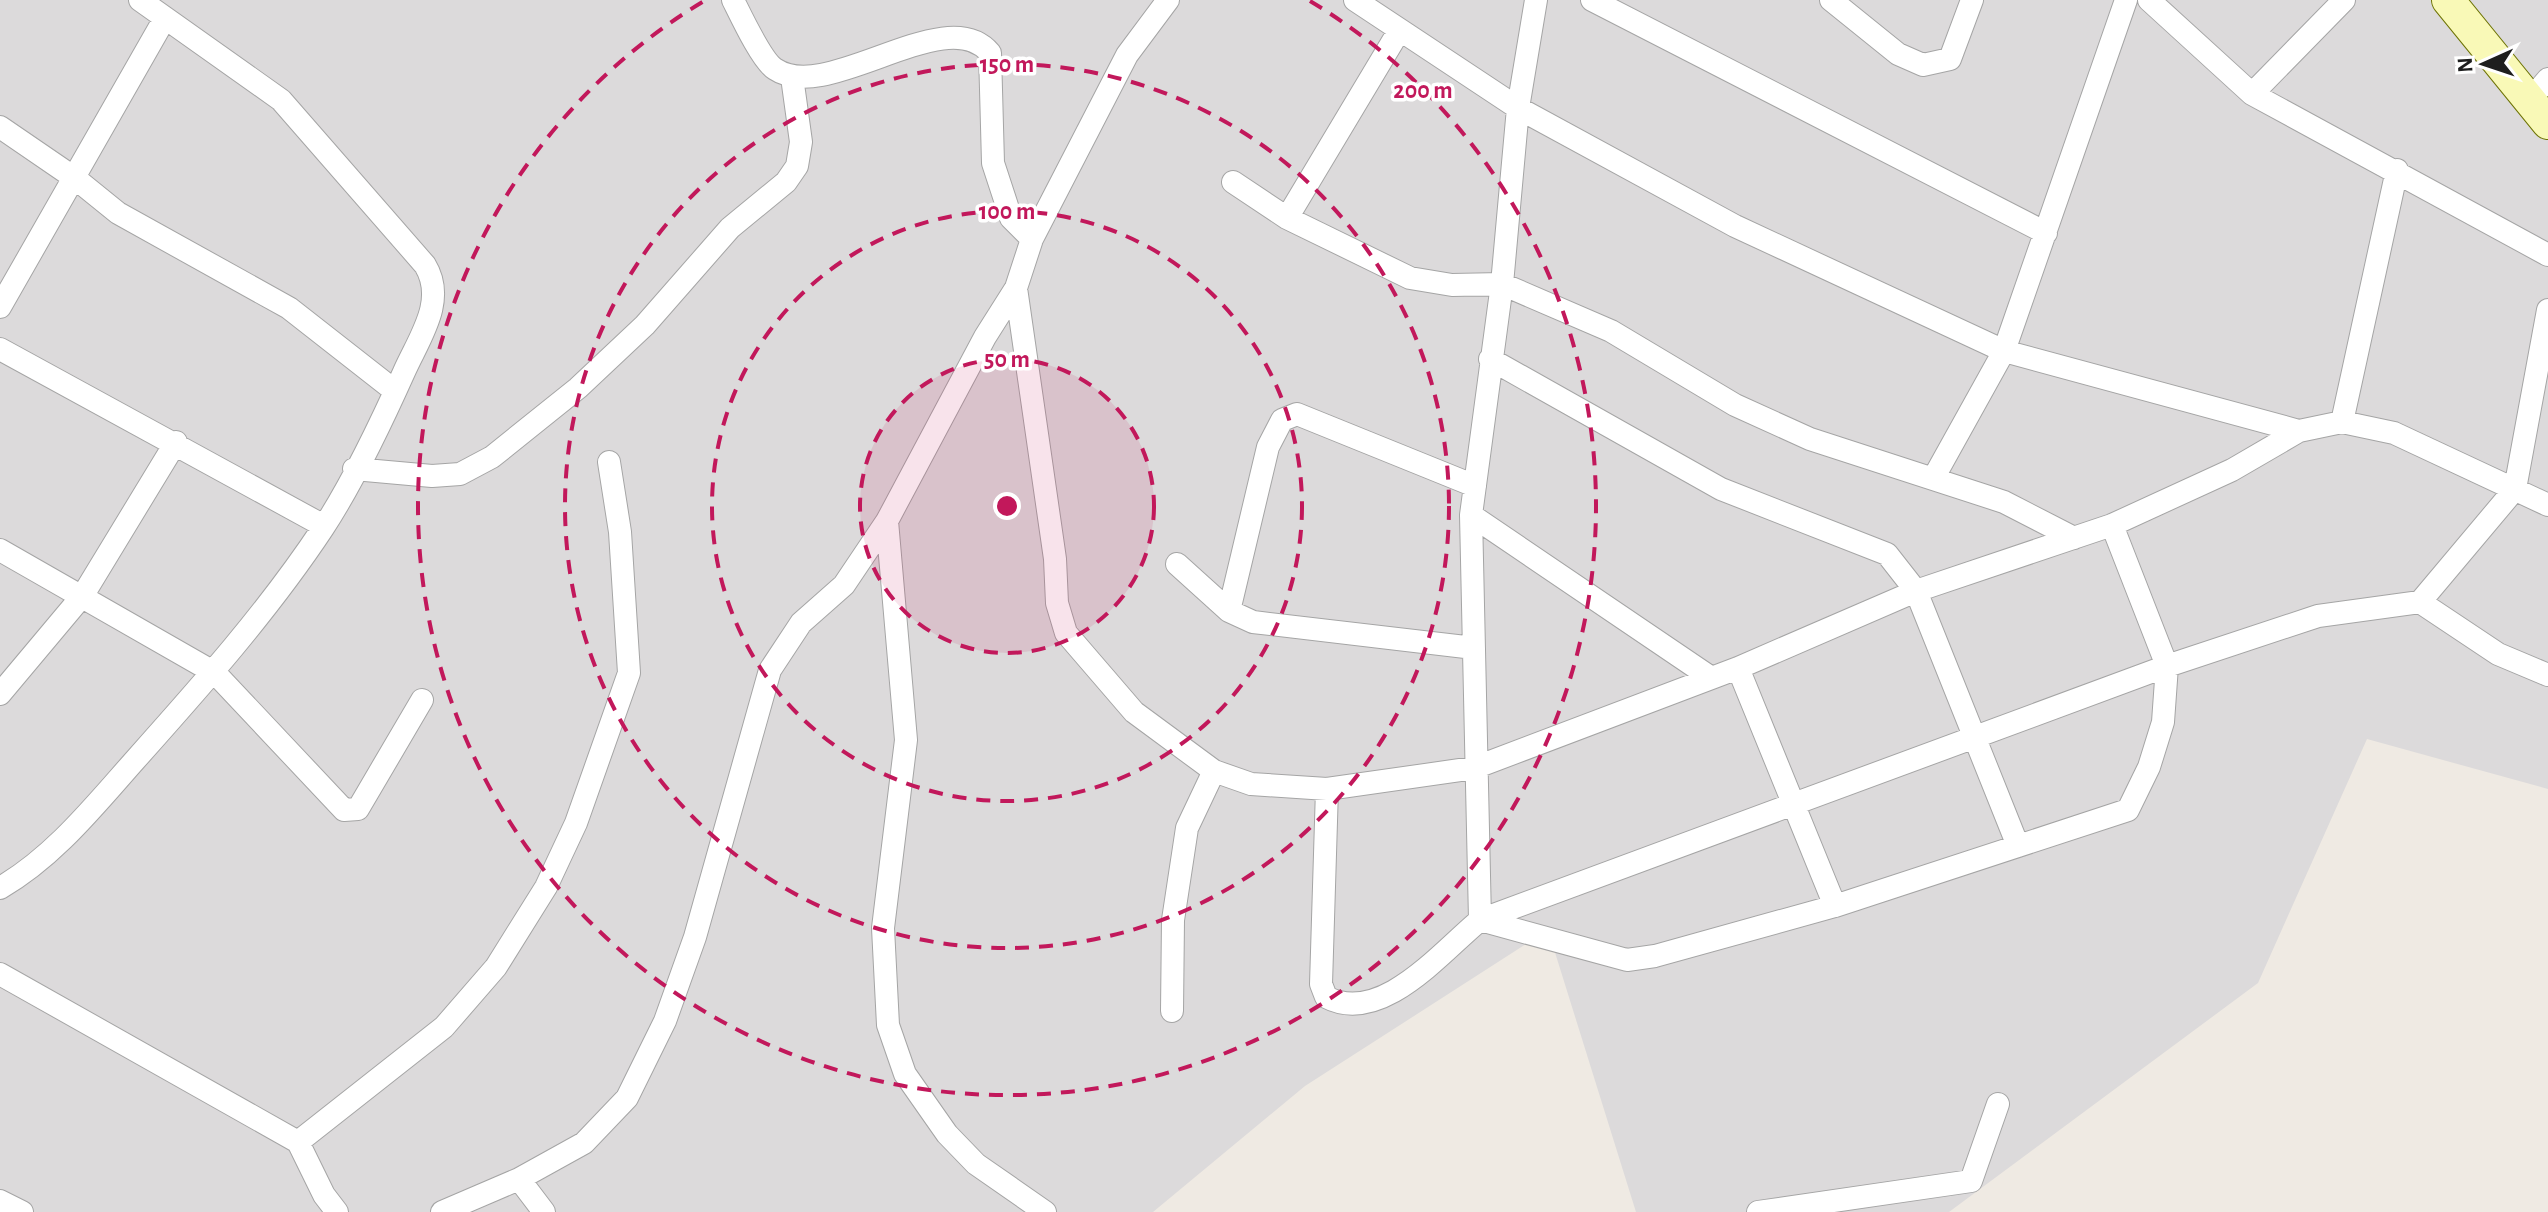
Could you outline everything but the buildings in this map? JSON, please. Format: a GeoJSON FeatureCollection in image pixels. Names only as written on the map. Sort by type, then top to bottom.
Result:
{"type":"FeatureCollection","features":[{"type":"Feature","properties":{"kind":"street"},"geometry":{"type":"LineString","coordinates":[[0,888],[17,878],[71,832],[215,673],[324,526],[395,391],[433,306],[435,289],[425,265],[281,100],[140,0]]}},
{"type":"Feature","properties":{"kind":"street"},"geometry":{"type":"LineString","coordinates":[[733,0],[772,68],[792,77],[816,77],[897,46],[958,35],[981,41],[990,53],[993,163],[1011,218],[1032,239]]}},
{"type":"Feature","properties":{"kind":"street"},"geometry":{"type":"LineString","coordinates":[[442,1212],[519,1179],[584,1143],[627,1098],[665,1021],[695,937],[770,670],[801,623],[844,585],[887,521],[985,337],[1016,288],[1032,239],[1127,55],[1168,0]]}},
{"type":"Feature","properties":{"kind":"street"},"geometry":{"type":"LineString","coordinates":[[1355,0],[1518,108],[1735,226],[2004,351],[2299,431]]}},
{"type":"Feature","properties":{"kind":"street"},"geometry":{"type":"LineString","coordinates":[[1480,920],[1474,768],[1471,515],[1502,284],[1518,108],[1536,0]]}},
{"type":"Feature","properties":{"kind":"street"},"geometry":{"type":"LineString","coordinates":[[1592,0],[2046,233]]}},
{"type":"Feature","properties":{"kind":"street"},"geometry":{"type":"LineString","coordinates":[[1831,0],[1898,54],[1923,65],[1950,59],[1972,0]]}},
{"type":"Feature","properties":{"kind":"street"},"geometry":{"type":"LineString","coordinates":[[1934,477],[2004,351],[2126,0]]}},
{"type":"Feature","properties":{"kind":"street"},"geometry":{"type":"LineString","coordinates":[[2149,0],[2252,94],[2397,170],[2548,255]]}},
{"type":"Feature","properties":{"kind":"street"},"geometry":{"type":"LineString","coordinates":[[2252,94],[2344,0]]}},
{"type":"Feature","properties":{"kind":"street"},"geometry":{"type":"LineString","coordinates":[[2448,0],[2542,101]]}},
{"type":"Feature","properties":{"kind":"street"},"geometry":{"type":"LineString","coordinates":[[0,307],[76,179],[165,18]]}},
{"type":"Feature","properties":{"kind":"street"},"geometry":{"type":"LineString","coordinates":[[1287,218],[1399,31]]}},
{"type":"Feature","properties":{"kind":"street"},"geometry":{"type":"LineString","coordinates":[[354,469],[432,476],[460,474],[492,457],[578,388],[645,325],[730,228],[786,182],[797,166],[801,142],[792,77]]}},
{"type":"Feature","properties":{"kind":"street"},"geometry":{"type":"LineString","coordinates":[[0,127],[76,179],[118,213],[289,308],[395,391]]}},
{"type":"Feature","properties":{"kind":"street"},"geometry":{"type":"LineString","coordinates":[[2342,422],[2397,170]]}},
{"type":"Feature","properties":{"kind":"street"},"geometry":{"type":"LineString","coordinates":[[1233,182],[1287,218],[1410,278],[1452,285],[1502,284],[1611,331],[1748,411],[1810,439],[2004,502],[2074,538]]}},
{"type":"Feature","properties":{"kind":"street"},"geometry":{"type":"LineString","coordinates":[[1016,288],[1055,559],[1057,603],[1066,633],[1134,712],[1214,771],[1251,784],[1327,789],[1474,768],[1738,668],[1916,591],[2112,525],[2232,470],[2299,431],[2342,422],[2394,433],[2548,505]]}},
{"type":"Feature","properties":{"kind":"street"},"geometry":{"type":"LineString","coordinates":[[2420,602],[2515,489],[2548,310]]}},
{"type":"Feature","properties":{"kind":"street"},"geometry":{"type":"LineString","coordinates":[[0,349],[176,442],[324,526]]}},
{"type":"Feature","properties":{"kind":"street"},"geometry":{"type":"LineString","coordinates":[[1490,359],[1721,489],[1887,554],[1916,591],[2018,846]]}},
{"type":"Feature","properties":{"kind":"street"},"geometry":{"type":"LineString","coordinates":[[1229,611],[1268,447],[1282,420],[1297,414],[1475,486]]}},
{"type":"Feature","properties":{"kind":"street"},"geometry":{"type":"LineString","coordinates":[[0,694],[83,595],[176,442]]}},
{"type":"Feature","properties":{"kind":"street"},"geometry":{"type":"LineString","coordinates":[[298,1142],[444,1027],[496,967],[546,887],[576,823],[629,673],[620,532],[609,462]]}},
{"type":"Feature","properties":{"kind":"street"},"geometry":{"type":"LineString","coordinates":[[1471,515],[1710,677]]}},
{"type":"Feature","properties":{"kind":"street"},"geometry":{"type":"LineString","coordinates":[[887,521],[906,740],[883,928],[888,1025],[905,1074],[947,1134],[976,1164],[1045,1212]]}},
{"type":"Feature","properties":{"kind":"street"},"geometry":{"type":"LineString","coordinates":[[1480,920],[1627,960],[1655,956],[1835,906],[2128,810],[2149,767],[2163,722],[2167,666],[2112,525]]}},
{"type":"Feature","properties":{"kind":"street"},"geometry":{"type":"LineString","coordinates":[[0,550],[215,673],[334,802],[350,812],[358,809],[422,700]]}},
{"type":"Feature","properties":{"kind":"street"},"geometry":{"type":"LineString","coordinates":[[1177,564],[1229,611],[1253,622],[1474,648]]}},
{"type":"Feature","properties":{"kind":"street"},"geometry":{"type":"LineString","coordinates":[[1327,789],[1319,963],[1326,997],[1341,1005],[1354,1006],[1394,994],[1480,920],[2167,666],[2318,616],[2420,602],[2498,654],[2548,675]]}},
{"type":"Feature","properties":{"kind":"street"},"geometry":{"type":"LineString","coordinates":[[1738,668],[1835,906]]}},
{"type":"Feature","properties":{"kind":"street"},"geometry":{"type":"LineString","coordinates":[[1172,1011],[1173,920],[1187,828],[1214,771]]}},
{"type":"Feature","properties":{"kind":"street"},"geometry":{"type":"LineString","coordinates":[[0,974],[298,1142],[324,1195],[337,1212]]}},
{"type":"Feature","properties":{"kind":"street"},"geometry":{"type":"LineString","coordinates":[[1758,1212],[1971,1181],[1998,1104]]}},
{"type":"Feature","properties":{"kind":"street"},"geometry":{"type":"LineString","coordinates":[[519,1179],[544,1212]]}},
{"type":"Feature","properties":{"kind":"street"},"geometry":{"type":"LineString","coordinates":[[0,1201],[22,1212]]}},
{"type":"Feature","properties":{"kind":"shaded area"},"geometry":{"type":"Polygon","coordinates":[[[0,0],[2548,0],[2548,789],[2367,739],[2258,983],[1949,1212],[1636,1212],[1548,930],[1305,1086],[1153,1212],[0,1212],[0,0]]]}}]}
